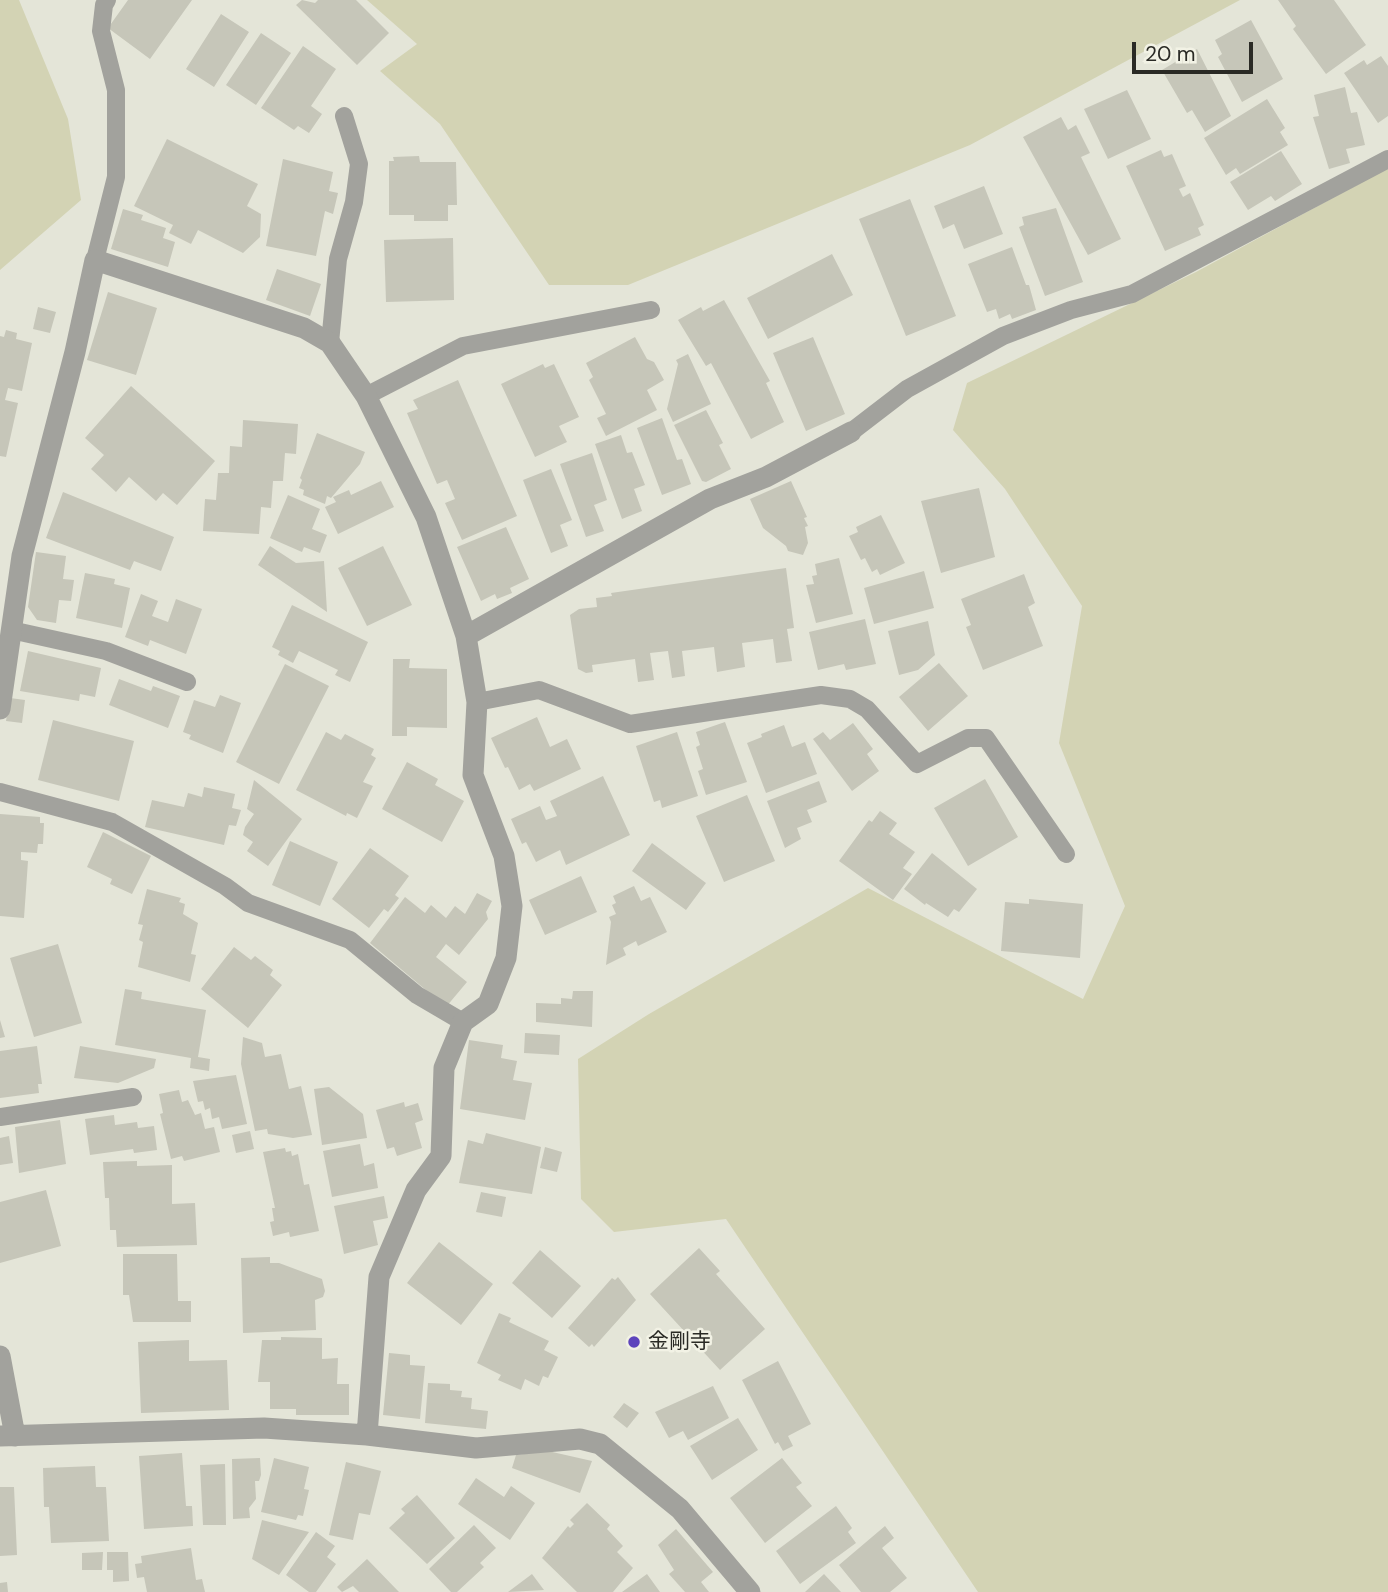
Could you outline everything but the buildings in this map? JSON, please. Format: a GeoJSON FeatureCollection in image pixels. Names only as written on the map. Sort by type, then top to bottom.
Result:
{"type":"FeatureCollection","features":[{"type":"Feature","properties":{"kind":"street"},"geometry":{"type":"LineString","coordinates":[[0,709],[22,556],[75,352],[95,260],[304,328],[330,343],[366,396],[426,517],[466,636],[477,702],[472,775],[504,856],[512,906],[506,958],[488,1004],[463,1022],[444,1068],[441,1156],[416,1190],[379,1277],[367,1435]]}},
{"type":"Feature","properties":{"kind":"street"},"geometry":{"type":"LineString","coordinates":[[466,636],[710,499],[766,477],[851,432]]}},
{"type":"Feature","properties":{"kind":"street"},"geometry":{"type":"LineString","coordinates":[[0,1356],[8,1436],[264,1428],[367,1435],[476,1448],[580,1439],[600,1444],[680,1509],[750,1592]]}},
{"type":"Feature","properties":{"kind":"lane"},"geometry":{"type":"LineString","coordinates":[[95,260],[116,177],[116,90],[101,31],[107,0]]}},
{"type":"Feature","properties":{"kind":"lane"},"geometry":{"type":"LineString","coordinates":[[330,343],[338,259],[354,202],[359,164],[344,116]]}},
{"type":"Feature","properties":{"kind":"lane"},"geometry":{"type":"LineString","coordinates":[[851,432],[907,389],[1003,335],[1071,310],[1132,294],[1388,159]]}},
{"type":"Feature","properties":{"kind":"lane"},"geometry":{"type":"LineString","coordinates":[[366,396],[463,346],[651,310]]}},
{"type":"Feature","properties":{"kind":"lane"},"geometry":{"type":"LineString","coordinates":[[11,630],[106,651],[187,682]]}},
{"type":"Feature","properties":{"kind":"lane"},"geometry":{"type":"LineString","coordinates":[[477,702],[539,690],[630,724],[821,695],[850,699],[867,709],[917,764],[968,738],[986,738],[1066,854]]}},
{"type":"Feature","properties":{"kind":"lane"},"geometry":{"type":"LineString","coordinates":[[0,792],[112,822],[225,886],[248,902],[350,940],[417,995],[463,1022]]}},
{"type":"Feature","properties":{"kind":"lane"},"geometry":{"type":"LineString","coordinates":[[0,1117],[133,1097]]}},
{"type":"Feature","properties":{"kind":"green space"},"geometry":{"type":"Polygon","coordinates":[[[0,0],[19,0],[68,119],[81,200],[0,270],[0,0]]]}},
{"type":"Feature","properties":{"kind":"green space"},"geometry":{"type":"Polygon","coordinates":[[[367,0],[1240,0],[970,145],[628,285],[549,285],[440,124],[380,71],[417,44],[367,0]]]}},
{"type":"Feature","properties":{"kind":"green space"},"geometry":{"type":"Polygon","coordinates":[[[1388,168],[1388,1592],[978,1592],[726,1219],[614,1232],[581,1199],[578,1059],[649,1014],[868,888],[1083,999],[1125,906],[1059,743],[1082,606],[1005,489],[953,430],[967,383],[1196,272],[1388,168]]]}},
{"type":"Feature","properties":{"kind":"place","name":"金剛寺"},"geometry":{"type":"Point","coordinates":[634,1342]}}]}
